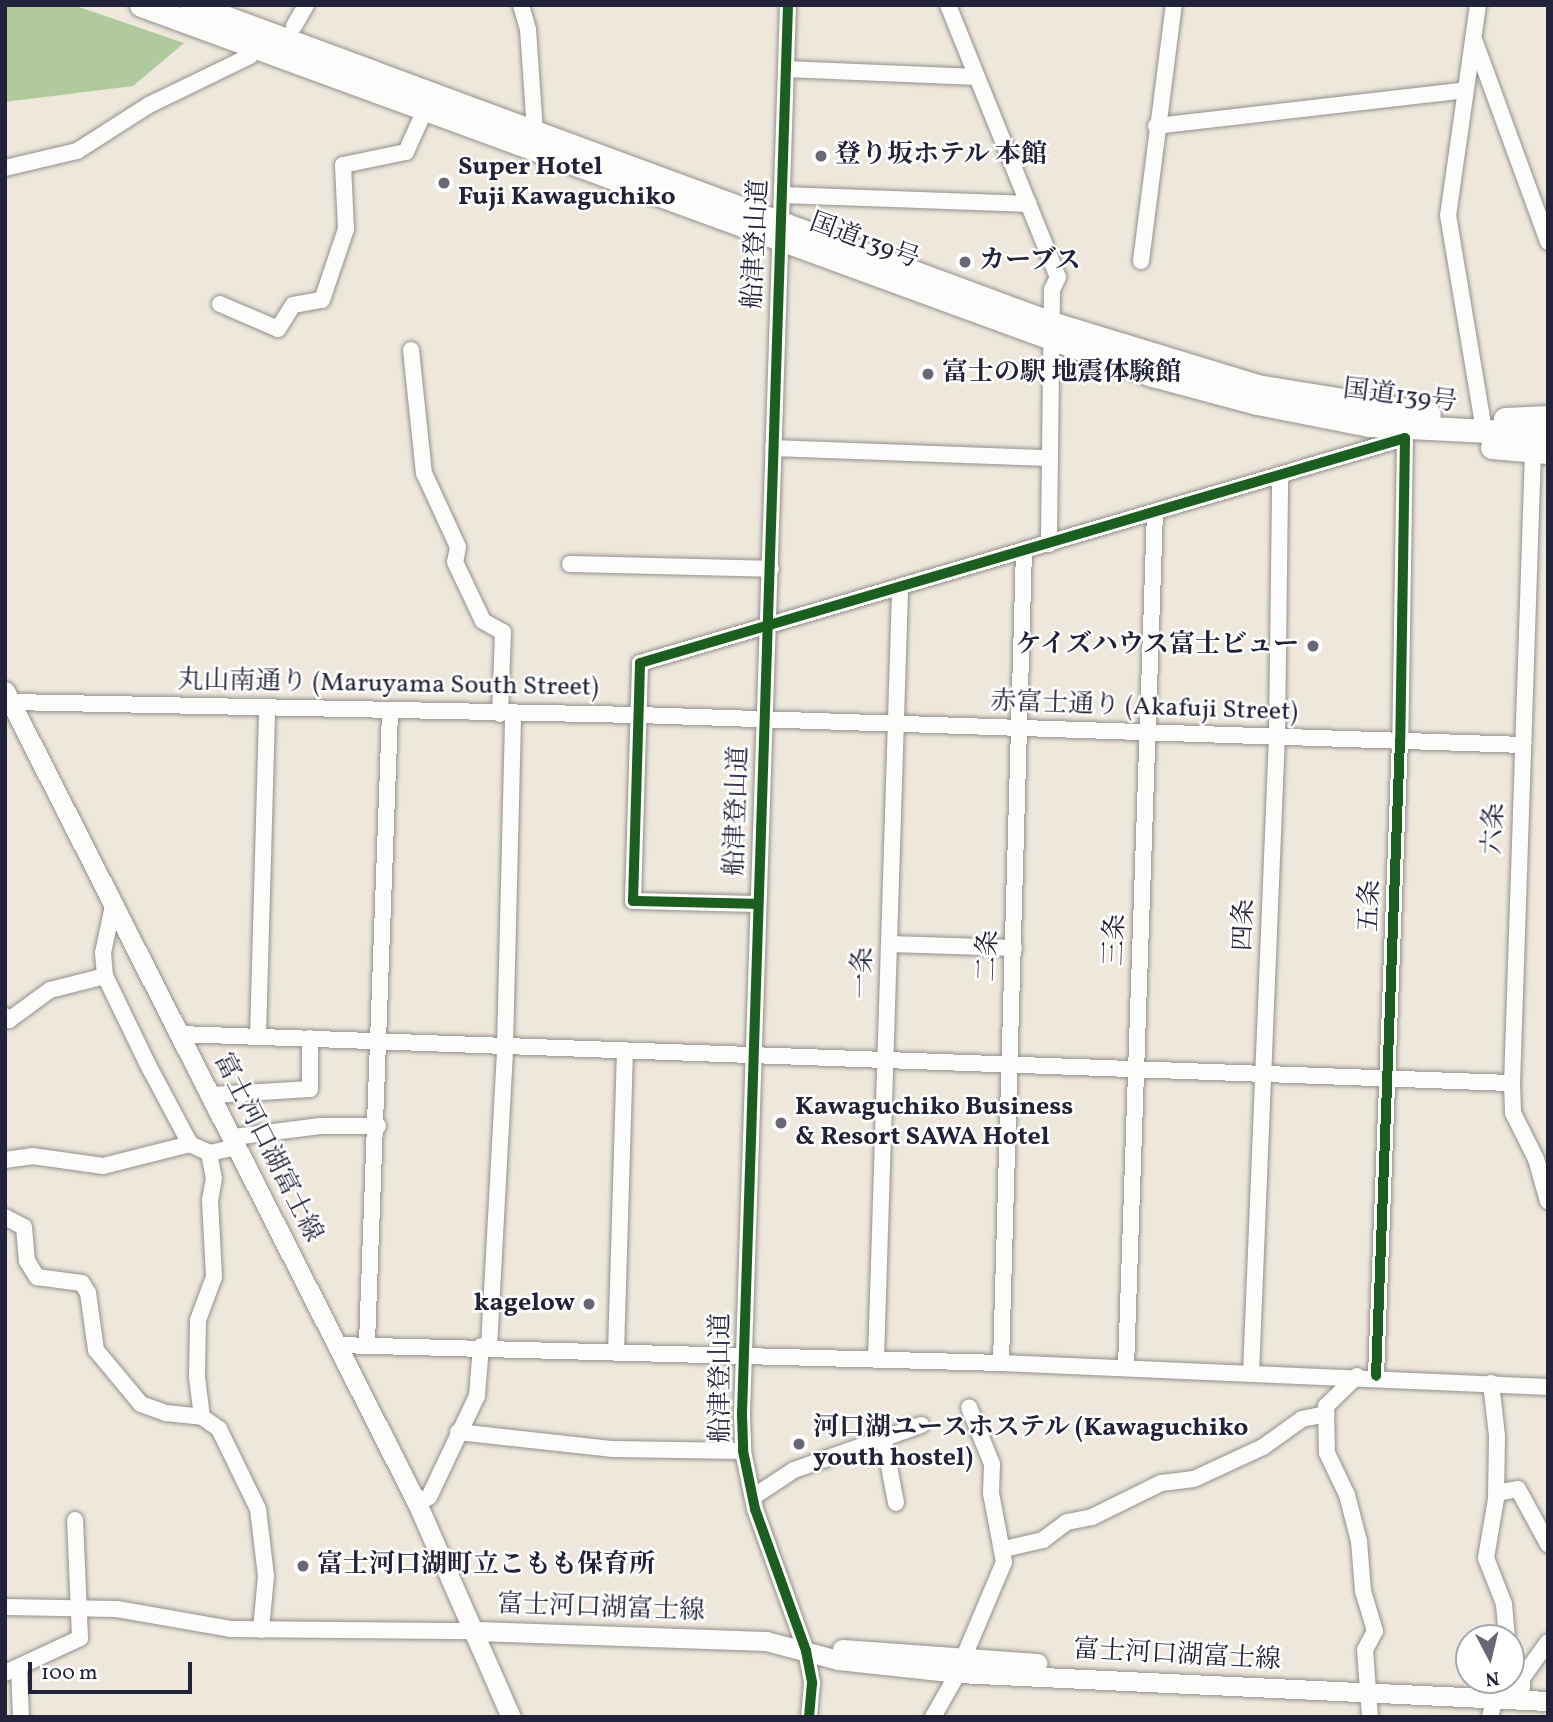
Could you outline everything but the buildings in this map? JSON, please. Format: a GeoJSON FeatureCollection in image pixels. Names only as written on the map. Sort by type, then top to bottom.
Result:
{"type":"FeatureCollection","features":[{"type":"Feature","properties":{"kind":"highway","name":"国道139号"},"geometry":{"type":"LineString","coordinates":[[141,5],[425,110],[778,231],[1051,332],[1152,375],[1258,403],[1369,425],[1543,446]]}},
{"type":"Feature","properties":{"kind":"highway","name":"国道139号"},"geometry":{"type":"LineString","coordinates":[[192,5],[535,134],[778,231]]}},
{"type":"Feature","properties":{"kind":"highway","name":"国道139号"},"geometry":{"type":"LineString","coordinates":[[1051,332],[1257,386],[1407,413],[1482,419],[1548,417]]}},
{"type":"Feature","properties":{"kind":"highway"},"geometry":{"type":"LineString","coordinates":[[1369,425],[1405,438],[1543,446]]}},
{"type":"Feature","properties":{"kind":"main road","name":"富士河口湖富士線"},"geometry":{"type":"LineString","coordinates":[[8,696],[113,906],[213,1095],[417,1503],[477,1632],[511,1717]]}},
{"type":"Feature","properties":{"kind":"main road","name":"富士河口湖富士線"},"geometry":{"type":"LineString","coordinates":[[477,1632],[766,1641],[806,1651],[837,1648],[960,1666],[1367,1686],[1455,1687]]}},
{"type":"Feature","properties":{"kind":"main road","name":"富士河口湖富士線"},"geometry":{"type":"LineString","coordinates":[[1525,1688],[1548,1689]]}},
{"type":"Feature","properties":{"kind":"main road","name":"富士河口湖富士線"},"geometry":{"type":"LineString","coordinates":[[1525,1693],[1548,1701]]}},
{"type":"Feature","properties":{"kind":"street"},"geometry":{"type":"LineString","coordinates":[[294,26],[306,5]]}},
{"type":"Feature","properties":{"kind":"street"},"geometry":{"type":"LineString","coordinates":[[521,5],[528,29],[535,134]]}},
{"type":"Feature","properties":{"kind":"street","name":"船津登山道"},"geometry":{"type":"LineString","coordinates":[[788,5],[783,195],[778,231],[770,625],[764,720],[743,1357],[743,1451],[753,1497],[806,1651],[812,1683],[809,1717]]}},
{"type":"Feature","properties":{"kind":"street"},"geometry":{"type":"LineString","coordinates":[[948,5],[1058,277],[1052,290],[1049,544]]}},
{"type":"Feature","properties":{"kind":"street"},"geometry":{"type":"LineString","coordinates":[[1141,261],[1156,126],[1174,5]]}},
{"type":"Feature","properties":{"kind":"street"},"geometry":{"type":"LineString","coordinates":[[1478,5],[1475,42],[1465,90],[1448,215],[1482,419]]}},
{"type":"Feature","properties":{"kind":"street"},"geometry":{"type":"LineString","coordinates":[[1475,42],[1548,242]]}},
{"type":"Feature","properties":{"kind":"street"},"geometry":{"type":"LineString","coordinates":[[5,168],[77,151],[149,105],[250,56]]}},
{"type":"Feature","properties":{"kind":"street"},"geometry":{"type":"LineString","coordinates":[[787,69],[975,77]]}},
{"type":"Feature","properties":{"kind":"street"},"geometry":{"type":"LineString","coordinates":[[1156,126],[1465,90]]}},
{"type":"Feature","properties":{"kind":"street"},"geometry":{"type":"LineString","coordinates":[[220,304],[278,328],[293,305],[322,300],[346,229],[343,166],[406,152],[425,110]]}},
{"type":"Feature","properties":{"kind":"street"},"geometry":{"type":"LineString","coordinates":[[783,195],[1029,204]]}},
{"type":"Feature","properties":{"kind":"street"},"geometry":{"type":"LineString","coordinates":[[411,350],[424,473],[458,547],[455,562],[483,621],[503,632],[506,714],[505,1047],[485,1346],[477,1396],[429,1497],[417,1503]]}},
{"type":"Feature","properties":{"kind":"street"},"geometry":{"type":"LineString","coordinates":[[758,904],[633,901],[640,663],[1155,514],[1405,438]]}},
{"type":"Feature","properties":{"kind":"street","name":"五条"},"geometry":{"type":"LineString","coordinates":[[1376,1376],[1400,740],[1405,438]]}},
{"type":"Feature","properties":{"kind":"street","name":"六条"},"geometry":{"type":"LineString","coordinates":[[1543,446],[1523,745],[1512,1083],[1513,1112],[1536,1159],[1548,1201]]}},
{"type":"Feature","properties":{"kind":"street"},"geometry":{"type":"LineString","coordinates":[[773,448],[1048,458]]}},
{"type":"Feature","properties":{"kind":"street","name":"四条"},"geometry":{"type":"LineString","coordinates":[[1251,1374],[1277,736],[1280,476]]}},
{"type":"Feature","properties":{"kind":"street","name":"三条"},"geometry":{"type":"LineString","coordinates":[[1126,1368],[1155,514]]}},
{"type":"Feature","properties":{"kind":"street","name":"二条"},"geometry":{"type":"LineString","coordinates":[[1001,1363],[1024,552]]}},
{"type":"Feature","properties":{"kind":"street"},"geometry":{"type":"LineString","coordinates":[[570,564],[771,569]]}},
{"type":"Feature","properties":{"kind":"street","name":"一条"},"geometry":{"type":"LineString","coordinates":[[876,1359],[900,589]]}},
{"type":"Feature","properties":{"kind":"street","name":"丸山南通り (Maruyama South Street)"},"geometry":{"type":"LineString","coordinates":[[8,696],[390,712],[638,715],[764,720]]}},
{"type":"Feature","properties":{"kind":"street"},"geometry":{"type":"LineString","coordinates":[[258,1036],[267,708]]}},
{"type":"Feature","properties":{"kind":"street"},"geometry":{"type":"LineString","coordinates":[[367,1343],[378,1126],[390,712]]}},
{"type":"Feature","properties":{"kind":"street","name":"赤富士通り (Akafuji Street)"},"geometry":{"type":"LineString","coordinates":[[764,720],[1523,745]]}},
{"type":"Feature","properties":{"kind":"street"},"geometry":{"type":"LineString","coordinates":[[113,906],[103,953],[105,976],[190,1144],[209,1153],[236,1142],[320,1126],[378,1126]]}},
{"type":"Feature","properties":{"kind":"street"},"geometry":{"type":"LineString","coordinates":[[890,944],[1014,948]]}},
{"type":"Feature","properties":{"kind":"street"},"geometry":{"type":"LineString","coordinates":[[5,1016],[9,1020],[50,990],[105,976]]}},
{"type":"Feature","properties":{"kind":"street"},"geometry":{"type":"LineString","coordinates":[[180,1034],[1512,1083]]}},
{"type":"Feature","properties":{"kind":"street"},"geometry":{"type":"LineString","coordinates":[[213,1095],[310,1089],[310,1038]]}},
{"type":"Feature","properties":{"kind":"street"},"geometry":{"type":"LineString","coordinates":[[616,1353],[625,1051]]}},
{"type":"Feature","properties":{"kind":"street"},"geometry":{"type":"LineString","coordinates":[[5,1160],[32,1156],[103,1166],[190,1144]]}},
{"type":"Feature","properties":{"kind":"street"},"geometry":{"type":"LineString","coordinates":[[202,1417],[196,1332],[214,1277],[210,1200],[214,1178],[209,1153]]}},
{"type":"Feature","properties":{"kind":"street"},"geometry":{"type":"LineString","coordinates":[[5,1217],[24,1227],[27,1261],[37,1277],[82,1283],[88,1293],[96,1350],[141,1404],[166,1413],[202,1417],[219,1429],[258,1509],[266,1576],[261,1630]]}},
{"type":"Feature","properties":{"kind":"street"},"geometry":{"type":"LineString","coordinates":[[337,1345],[367,1343],[485,1346],[616,1353],[1376,1376],[1548,1387]]}},
{"type":"Feature","properties":{"kind":"street"},"geometry":{"type":"LineString","coordinates":[[1357,1376],[1326,1406],[1327,1453],[1347,1495],[1359,1541],[1363,1591],[1375,1631],[1365,1650],[1370,1717]]}},
{"type":"Feature","properties":{"kind":"street"},"geometry":{"type":"LineString","coordinates":[[1491,1383],[1496,1493],[1486,1558],[1504,1604],[1506,1624]]}},
{"type":"Feature","properties":{"kind":"street"},"geometry":{"type":"LineString","coordinates":[[933,1717],[960,1666],[1001,1572],[1004,1549],[991,1493],[992,1464],[970,1407]]}},
{"type":"Feature","properties":{"kind":"street"},"geometry":{"type":"LineString","coordinates":[[1004,1549],[1043,1540],[1067,1522],[1092,1517],[1161,1482],[1195,1479],[1263,1447],[1302,1419],[1326,1414]]}},
{"type":"Feature","properties":{"kind":"street"},"geometry":{"type":"LineString","coordinates":[[753,1497],[794,1470],[921,1425]]}},
{"type":"Feature","properties":{"kind":"street"},"geometry":{"type":"LineString","coordinates":[[458,1432],[613,1449],[743,1451]]}},
{"type":"Feature","properties":{"kind":"street"},"geometry":{"type":"LineString","coordinates":[[884,1440],[896,1503]]}},
{"type":"Feature","properties":{"kind":"street"},"geometry":{"type":"LineString","coordinates":[[1496,1493],[1518,1489],[1548,1544]]}},
{"type":"Feature","properties":{"kind":"street"},"geometry":{"type":"LineString","coordinates":[[21,1717],[12,1671],[80,1639],[75,1520]]}},
{"type":"Feature","properties":{"kind":"street"},"geometry":{"type":"LineString","coordinates":[[8,1606],[128,1611],[230,1629],[477,1632]]}},
{"type":"Feature","properties":{"kind":"street"},"geometry":{"type":"LineString","coordinates":[[1525,1674],[1548,1642]]}},
{"type":"Feature","properties":{"kind":"street"},"geometry":{"type":"LineString","coordinates":[[1490,1717],[1505,1694]]}},
{"type":"Feature","properties":{"kind":"green space"},"geometry":{"type":"Polygon","coordinates":[[[5,5],[73,5],[184,43],[133,86],[5,102],[5,5]]]}},
{"type":"Feature","properties":{"kind":"cycle path"},"geometry":{"type":"LineString","coordinates":[[788,5],[742,1415],[743,1451],[755,1509],[806,1651],[812,1683],[809,1717]]}},
{"type":"Feature","properties":{"kind":"cycle path"},"geometry":{"type":"LineString","coordinates":[[758,904],[633,901],[640,663],[1405,438],[1400,740],[1376,1376]]}},
{"type":"Feature","properties":{"kind":"place","name":"登り坂ホテル 本館"},"geometry":{"type":"Point","coordinates":[821,156]}},
{"type":"Feature","properties":{"kind":"place","name":"Super Hotel Fuji Kawaguchiko"},"geometry":{"type":"Point","coordinates":[444,183]}},
{"type":"Feature","properties":{"kind":"place","name":"カーブス"},"geometry":{"type":"Point","coordinates":[965,262]}},
{"type":"Feature","properties":{"kind":"place","name":"富士の駅 地震体験館"},"geometry":{"type":"Point","coordinates":[928,374]}},
{"type":"Feature","properties":{"kind":"place","name":"ケイズハウス富士ビュー"},"geometry":{"type":"Point","coordinates":[1313,646]}},
{"type":"Feature","properties":{"kind":"place","name":"Kawaguchiko Business & Resort SAWA Hotel"},"geometry":{"type":"Point","coordinates":[781,1123]}},
{"type":"Feature","properties":{"kind":"place","name":"kagelow"},"geometry":{"type":"Point","coordinates":[589,1304]}},
{"type":"Feature","properties":{"kind":"place","name":"河口湖ユースホステル (Kawaguchiko youth hostel)"},"geometry":{"type":"Point","coordinates":[799,1444]}},
{"type":"Feature","properties":{"kind":"place","name":"富士河口湖町立こもも保育所"},"geometry":{"type":"Point","coordinates":[303,1566]}}]}
